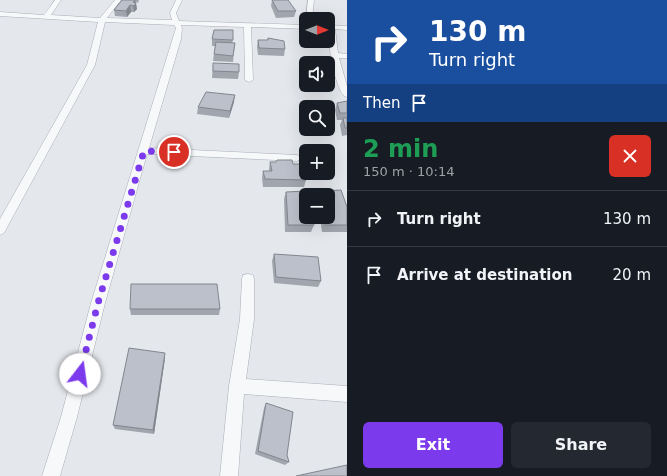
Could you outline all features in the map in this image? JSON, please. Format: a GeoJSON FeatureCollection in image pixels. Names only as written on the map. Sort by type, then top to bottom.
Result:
{"type":"FeatureCollection","features":[{"type":"Feature","properties":{"kind":"street"},"geometry":{"type":"LineString","coordinates":[[46,17],[58,0]]}},
{"type":"Feature","properties":{"kind":"street"},"geometry":{"type":"LineString","coordinates":[[0,230],[90,65],[102,20],[118,0]]}},
{"type":"Feature","properties":{"kind":"street"},"geometry":{"type":"LineString","coordinates":[[51,476],[69,417],[98,303],[178,39],[179,28],[173,13],[179,0]]}},
{"type":"Feature","properties":{"kind":"street"},"geometry":{"type":"LineString","coordinates":[[310,12],[311,0]]}},
{"type":"Feature","properties":{"kind":"street"},"geometry":{"type":"LineString","coordinates":[[0,14],[102,20],[299,27]]}},
{"type":"Feature","properties":{"kind":"street"},"geometry":{"type":"LineString","coordinates":[[247,24],[249,80]]}},
{"type":"Feature","properties":{"kind":"street"},"geometry":{"type":"LineString","coordinates":[[335,27],[347,28]]}},
{"type":"Feature","properties":{"kind":"street"},"geometry":{"type":"LineString","coordinates":[[333,48],[344,90],[347,94]]}},
{"type":"Feature","properties":{"kind":"street"},"geometry":{"type":"LineString","coordinates":[[334,55],[347,56]]}},
{"type":"Feature","properties":{"kind":"street"},"geometry":{"type":"LineString","coordinates":[[144,151],[297,158]]}},
{"type":"Feature","properties":{"kind":"street"},"geometry":{"type":"LineString","coordinates":[[229,476],[236,386],[247,319],[248,279]]}},
{"type":"Feature","properties":{"kind":"street"},"geometry":{"type":"LineString","coordinates":[[236,386],[347,394]]}},
{"type":"Feature","properties":{"kind":"building"},"geometry":{"type":"Polygon","coordinates":[[[122,0],[135,0],[133,2],[136,3],[134,6],[130,5],[126,11],[114,10],[122,0]]]}},
{"type":"Feature","properties":{"kind":"building"},"geometry":{"type":"Polygon","coordinates":[[[272,0],[288,0],[296,11],[278,11],[272,0]]]}},
{"type":"Feature","properties":{"kind":"building"},"geometry":{"type":"Polygon","coordinates":[[[214,30],[233,30],[233,40],[212,39],[214,30]]]}},
{"type":"Feature","properties":{"kind":"building"},"geometry":{"type":"Polygon","coordinates":[[[268,38],[284,41],[285,49],[259,48],[258,40],[268,40],[268,38]]]}},
{"type":"Feature","properties":{"kind":"building"},"geometry":{"type":"Polygon","coordinates":[[[216,42],[235,43],[233,56],[214,54],[216,42]]]}},
{"type":"Feature","properties":{"kind":"building"},"geometry":{"type":"Polygon","coordinates":[[[213,63],[239,64],[239,72],[213,71],[213,63]]]}},
{"type":"Feature","properties":{"kind":"building"},"geometry":{"type":"Polygon","coordinates":[[[206,92],[235,95],[230,111],[198,107],[206,92]]]}},
{"type":"Feature","properties":{"kind":"building"},"geometry":{"type":"Polygon","coordinates":[[[347,101],[347,113],[340,113],[337,103],[347,101]]]}},
{"type":"Feature","properties":{"kind":"building"},"geometry":{"type":"Polygon","coordinates":[[[343,118],[347,118],[347,128],[345,128],[343,118]]]}},
{"type":"Feature","properties":{"kind":"building"},"geometry":{"type":"Polygon","coordinates":[[[277,160],[292,160],[293,164],[299,164],[299,180],[265,179],[263,171],[272,171],[270,162],[276,162],[277,160]]]}},
{"type":"Feature","properties":{"kind":"building"},"geometry":{"type":"Polygon","coordinates":[[[335,190],[341,190],[347,207],[347,225],[325,225],[335,224],[335,190]]]}},
{"type":"Feature","properties":{"kind":"building"},"geometry":{"type":"Polygon","coordinates":[[[299,191],[299,224],[314,225],[288,225],[286,192],[299,191]]]}},
{"type":"Feature","properties":{"kind":"building"},"geometry":{"type":"Polygon","coordinates":[[[274,254],[318,257],[321,281],[276,277],[274,254]]]}},
{"type":"Feature","properties":{"kind":"building"},"geometry":{"type":"Polygon","coordinates":[[[131,284],[217,284],[220,309],[130,309],[131,284]]]}},
{"type":"Feature","properties":{"kind":"building"},"geometry":{"type":"Polygon","coordinates":[[[129,348],[165,353],[153,430],[113,425],[129,348]]]}},
{"type":"Feature","properties":{"kind":"building"},"geometry":{"type":"Polygon","coordinates":[[[266,403],[293,412],[287,455],[289,462],[258,451],[266,403]]]}},
{"type":"Feature","properties":{"kind":"building"},"geometry":{"type":"Polygon","coordinates":[[[347,465],[347,476],[296,476],[347,465]]]}},
{"type":"Feature","properties":{"kind":"route"},"geometry":{"type":"LineString","coordinates":[[80,374],[98,303],[144,151],[174,152]]}}]}
